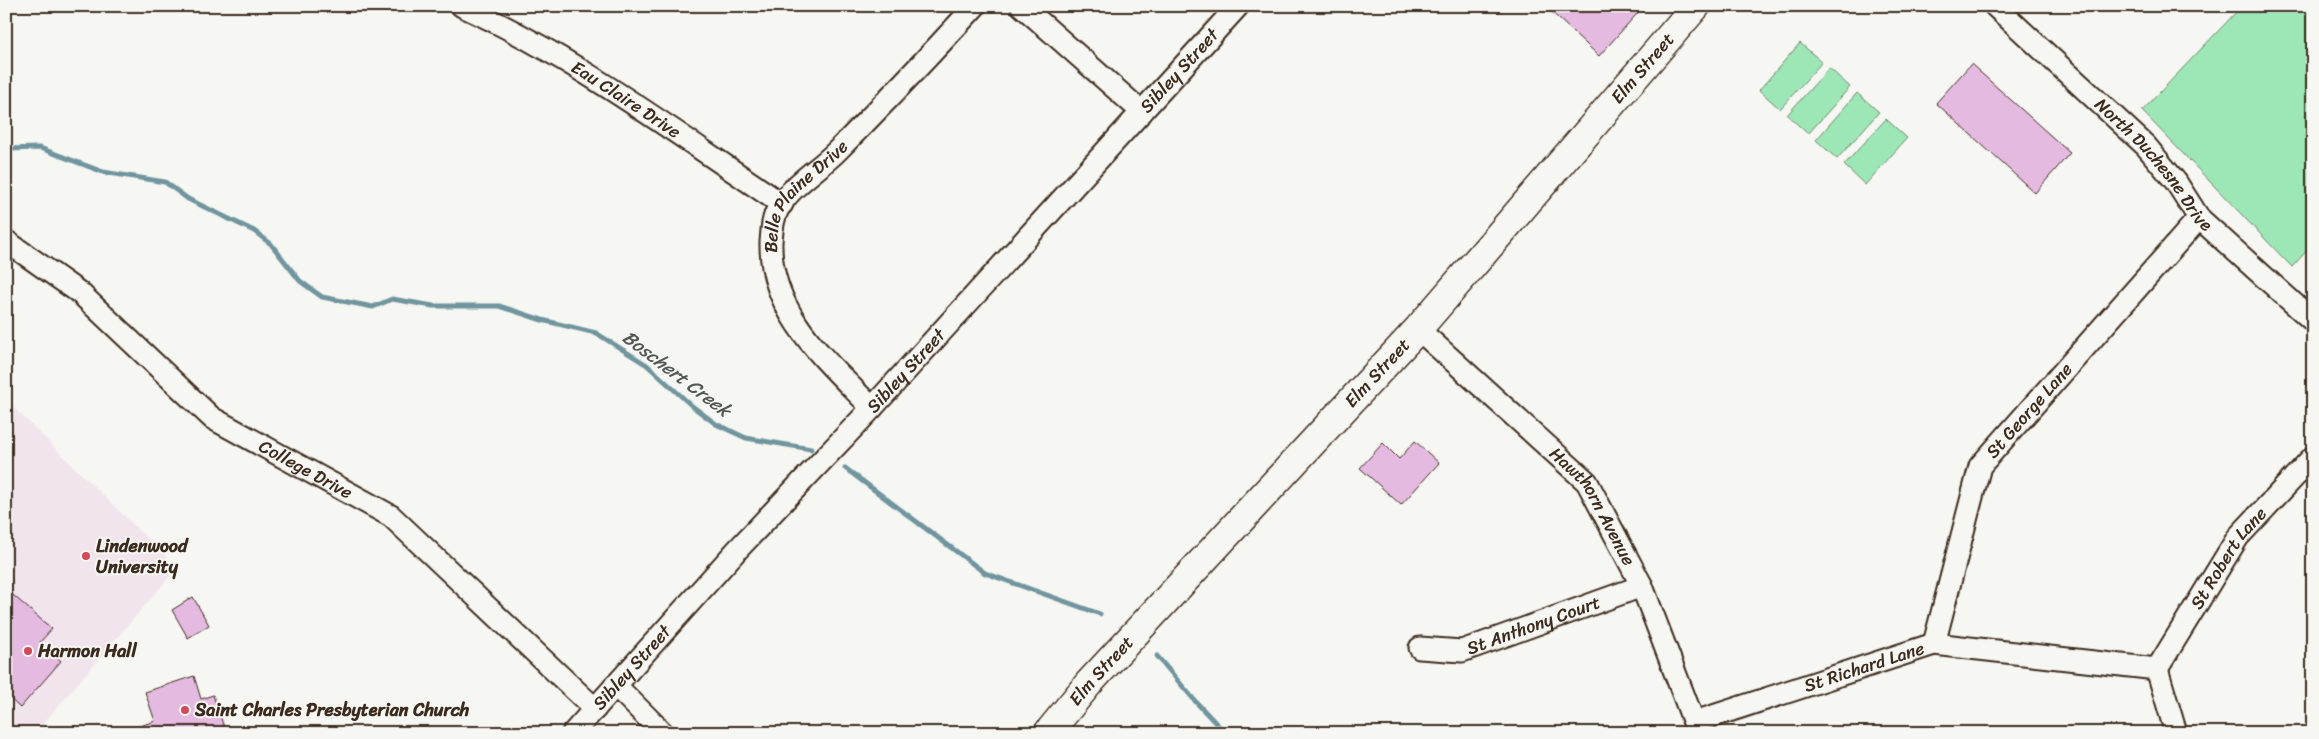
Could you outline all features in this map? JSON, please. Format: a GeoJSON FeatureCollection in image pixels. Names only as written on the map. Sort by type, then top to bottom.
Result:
{"type":"FeatureCollection","features":[{"type":"Feature","properties":{"kind":"main road","name":"Elm Street"},"geometry":{"type":"LineString","coordinates":[[1048,733],[1096,676],[1418,329],[1698,8]]}},
{"type":"Feature","properties":{"kind":"street","name":"Eau Claire Drive"},"geometry":{"type":"LineString","coordinates":[[462,6],[528,39],[587,74],[782,204]]}},
{"type":"Feature","properties":{"kind":"street","name":"Belle Plaine Drive"},"geometry":{"type":"LineString","coordinates":[[872,408],[816,349],[795,322],[781,298],[772,270],[773,222],[782,204],[907,80],[975,6]]}},
{"type":"Feature","properties":{"kind":"street"},"geometry":{"type":"LineString","coordinates":[[1022,6],[1142,112]]}},
{"type":"Feature","properties":{"kind":"street","name":"Sibley Street"},"geometry":{"type":"LineString","coordinates":[[574,733],[737,550],[872,408],[1238,6]]}},
{"type":"Feature","properties":{"kind":"street","name":"North Duchesne Drive"},"geometry":{"type":"LineString","coordinates":[[1995,6],[2146,146],[2176,182],[2199,218],[2313,321]]}},
{"type":"Feature","properties":{"kind":"street","name":"St George Lane"},"geometry":{"type":"LineString","coordinates":[[1934,644],[1980,466],[2199,218]]}},
{"type":"Feature","properties":{"kind":"street","name":"College Drive"},"geometry":{"type":"LineString","coordinates":[[6,241],[80,293],[212,418],[391,516],[595,709]]}},
{"type":"Feature","properties":{"kind":"street","name":"Hawthorn Avenue"},"geometry":{"type":"LineString","coordinates":[[1418,329],[1586,482],[1642,586],[1697,727]]}},
{"type":"Feature","properties":{"kind":"street","name":"St Robert Lane"},"geometry":{"type":"LineString","coordinates":[[2157,668],[2238,537],[2313,457]]}},
{"type":"Feature","properties":{"kind":"street","name":"St Anthony Court"},"geometry":{"type":"LineString","coordinates":[[1420,648],[1462,651],[1642,586]]}},
{"type":"Feature","properties":{"kind":"street","name":"St Richard Lane"},"geometry":{"type":"LineString","coordinates":[[1697,727],[1934,644],[2157,668]]}},
{"type":"Feature","properties":{"kind":"street"},"geometry":{"type":"LineString","coordinates":[[2157,668],[2176,733]]}},
{"type":"Feature","properties":{"kind":"street"},"geometry":{"type":"LineString","coordinates":[[615,685],[663,733]]}},
{"type":"Feature","properties":{"kind":"shaded area","name":"Lindenwood University"},"geometry":{"type":"Polygon","coordinates":[[[6,400],[177,568],[35,733],[6,733],[6,400]]]}},
{"type":"Feature","properties":{"kind":"green space"},"geometry":{"type":"Polygon","coordinates":[[[2242,6],[2313,6],[2313,244],[2292,267],[2142,111],[2242,6]]]}},
{"type":"Feature","properties":{"kind":"green space"},"geometry":{"type":"Polygon","coordinates":[[[1800,43],[1822,62],[1780,109],[1759,90],[1800,43]]]}},
{"type":"Feature","properties":{"kind":"green space"},"geometry":{"type":"Polygon","coordinates":[[[1829,68],[1850,87],[1808,134],[1787,115],[1829,68]]]}},
{"type":"Feature","properties":{"kind":"green space"},"geometry":{"type":"Polygon","coordinates":[[[1857,93],[1879,112],[1837,159],[1816,140],[1857,93]]]}},
{"type":"Feature","properties":{"kind":"green space"},"geometry":{"type":"Polygon","coordinates":[[[1886,119],[1907,138],[1865,185],[1844,165],[1886,119]]]}},
{"type":"Feature","properties":{"kind":"building"},"geometry":{"type":"Polygon","coordinates":[[[1545,6],[1644,6],[1599,56],[1545,6]]]}},
{"type":"Feature","properties":{"kind":"building"},"geometry":{"type":"Polygon","coordinates":[[[1971,64],[2070,153],[2035,193],[1936,103],[1971,64]]]}},
{"type":"Feature","properties":{"kind":"building"},"geometry":{"type":"Polygon","coordinates":[[[1415,441],[1439,463],[1401,505],[1360,468],[1383,443],[1399,459],[1415,441]]]}},
{"type":"Feature","properties":{"kind":"building","name":"Harmon Hall"},"geometry":{"type":"Polygon","coordinates":[[[6,589],[52,629],[40,642],[61,661],[20,708],[6,695],[6,589]]]}},
{"type":"Feature","properties":{"kind":"building"},"geometry":{"type":"Polygon","coordinates":[[[193,597],[209,625],[188,638],[172,610],[193,597]]]}},
{"type":"Feature","properties":{"kind":"building","name":"Saint Charles Presbyterian Church"},"geometry":{"type":"Polygon","coordinates":[[[194,676],[201,699],[213,695],[226,733],[129,733],[128,730],[155,721],[145,692],[194,676]]]}},
{"type":"Feature","properties":{"kind":"waterway","name":"Boschert Creek"},"geometry":{"type":"LineString","coordinates":[[6,149],[40,148],[103,172],[165,182],[188,199],[254,231],[271,244],[300,281],[322,297],[373,307],[392,299],[433,306],[499,306],[542,320],[596,333],[647,365],[692,406],[716,424],[746,438],[811,449]]}},
{"type":"Feature","properties":{"kind":"waterway","name":"Boschert Creek"},"geometry":{"type":"LineString","coordinates":[[845,468],[985,573],[1100,614]]}},
{"type":"Feature","properties":{"kind":"waterway","name":"Boschert Creek"},"geometry":{"type":"LineString","coordinates":[[1157,656],[1225,733]]}},
{"type":"Feature","properties":{"kind":"place","name":"Lindenwood University"},"geometry":{"type":"Point","coordinates":[86,556]}},
{"type":"Feature","properties":{"kind":"place","name":"Harmon Hall"},"geometry":{"type":"Point","coordinates":[28,651]}},
{"type":"Feature","properties":{"kind":"place","name":"Saint Charles Presbyterian Church"},"geometry":{"type":"Point","coordinates":[185,710]}}]}
